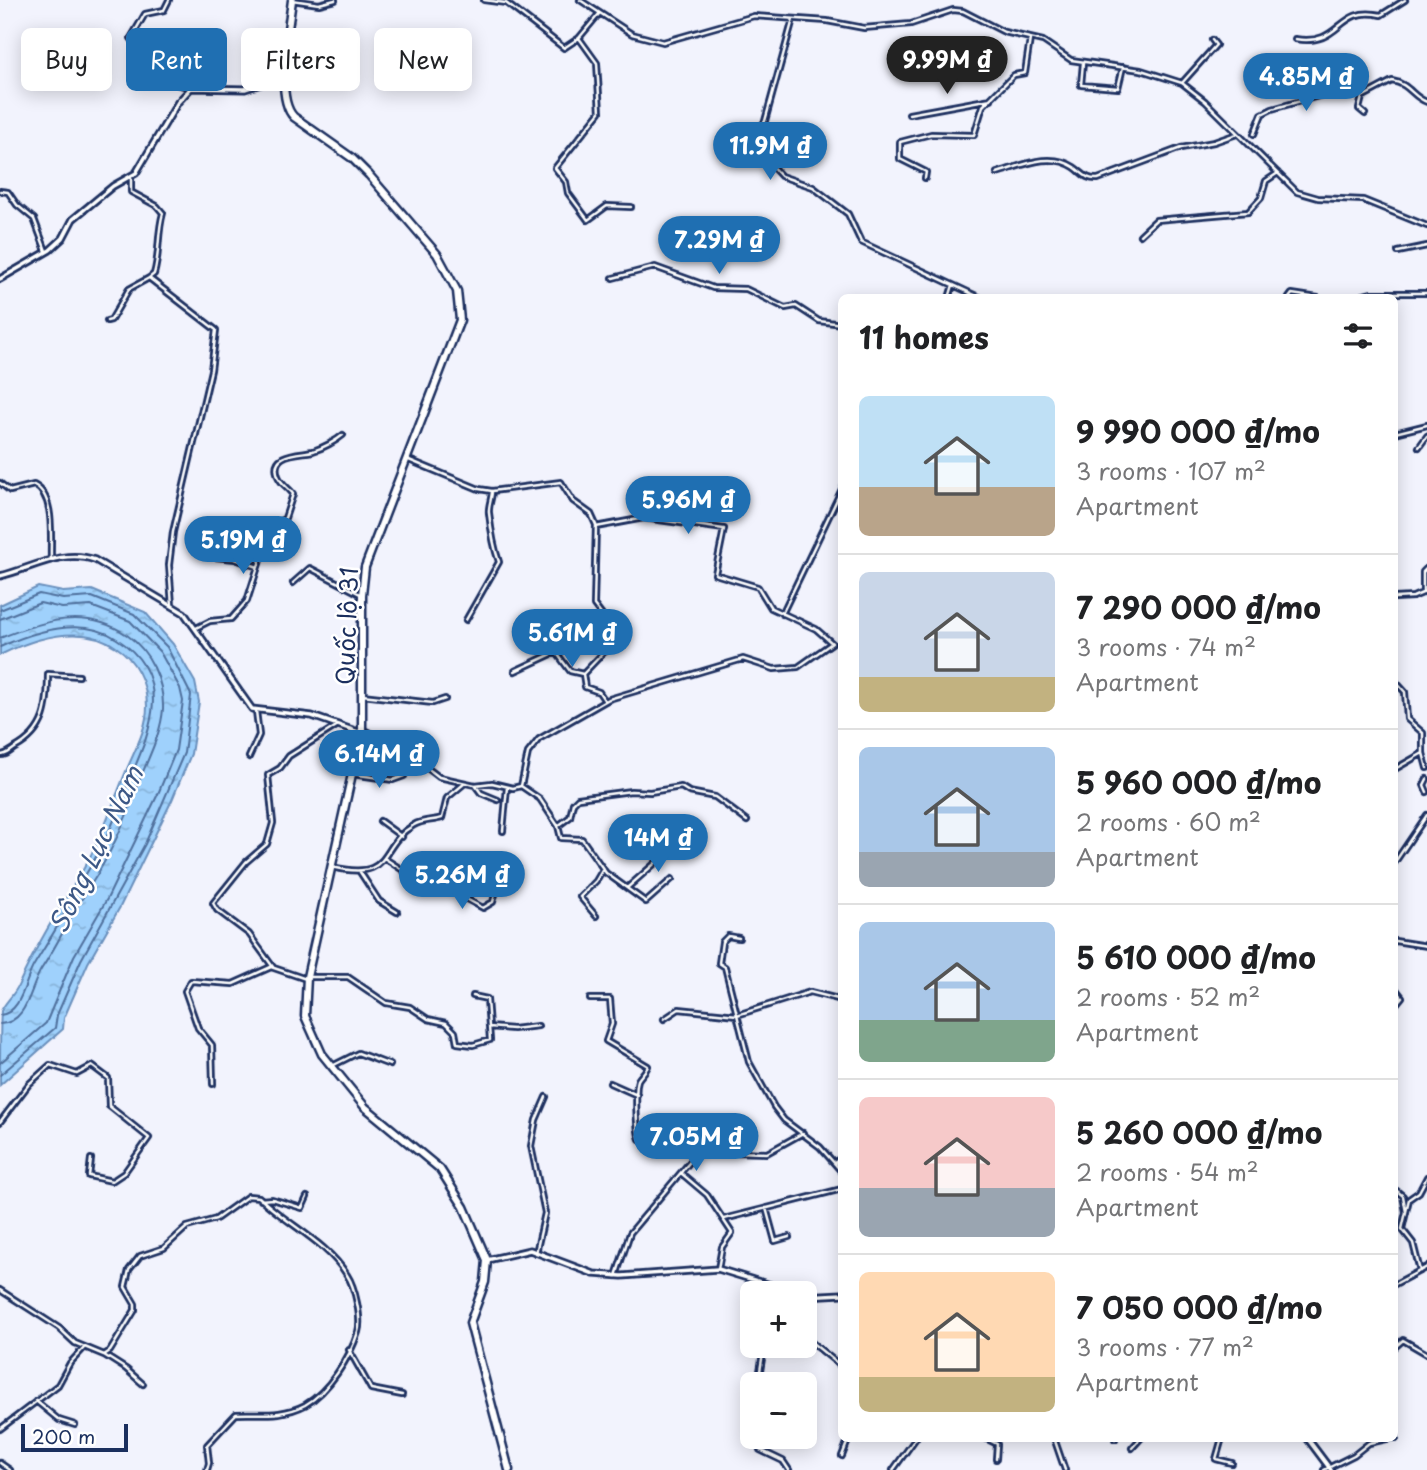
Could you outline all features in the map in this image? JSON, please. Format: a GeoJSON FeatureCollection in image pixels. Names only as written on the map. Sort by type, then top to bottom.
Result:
{"type":"FeatureCollection","features":[{"type":"Feature","properties":{"kind":"highway","name":"Quốc lộ 31"},"geometry":{"type":"LineString","coordinates":[[289,28],[292,0]]}},
{"type":"Feature","properties":{"kind":"highway","name":"Quốc lộ 31"},"geometry":{"type":"LineString","coordinates":[[285,91],[290,114],[352,158],[371,177],[437,254],[457,291],[457,331],[369,555],[362,595],[361,731],[307,979],[305,1016],[317,1045],[331,1067],[365,1107],[440,1170],[464,1207],[487,1260]]}},
{"type":"Feature","properties":{"kind":"highway"},"geometry":{"type":"LineString","coordinates":[[487,1260],[485,1282],[470,1318],[509,1470]]}},
{"type":"Feature","properties":{"kind":"street"},"geometry":{"type":"LineString","coordinates":[[137,28],[145,14],[164,10],[169,0]]}},
{"type":"Feature","properties":{"kind":"street"},"geometry":{"type":"LineString","coordinates":[[292,0],[319,4],[335,0]]}},
{"type":"Feature","properties":{"kind":"street"},"geometry":{"type":"LineString","coordinates":[[484,0],[506,3],[564,48],[579,38],[599,14]]}},
{"type":"Feature","properties":{"kind":"street"},"geometry":{"type":"LineString","coordinates":[[580,0],[632,34],[663,42],[693,36],[749,17],[793,19],[864,28],[911,24],[960,10],[1003,32],[1043,41],[1065,57],[1123,67],[1182,83],[1301,194],[1363,200],[1427,226]]}},
{"type":"Feature","properties":{"kind":"street"},"geometry":{"type":"LineString","coordinates":[[1296,39],[1315,41],[1334,32],[1354,14],[1370,11],[1381,15],[1405,0]]}},
{"type":"Feature","properties":{"kind":"street"},"geometry":{"type":"LineString","coordinates":[[793,19],[767,115],[753,139],[755,148],[781,176],[813,187],[848,214],[861,242],[972,294]]}},
{"type":"Feature","properties":{"kind":"street"},"geometry":{"type":"LineString","coordinates":[[579,38],[597,64],[601,106],[597,119],[570,146],[555,169],[566,182],[568,193],[588,220],[607,206],[631,207]]}},
{"type":"Feature","properties":{"kind":"street"},"geometry":{"type":"LineString","coordinates":[[925,178],[926,172],[900,159],[900,142],[932,134],[974,135],[982,107],[1013,76],[1025,73],[1030,39]]}},
{"type":"Feature","properties":{"kind":"street"},"geometry":{"type":"LineString","coordinates":[[1182,83],[1216,45],[1212,40]]}},
{"type":"Feature","properties":{"kind":"street"},"geometry":{"type":"LineString","coordinates":[[1083,62],[1082,85],[1118,88],[1123,67]]}},
{"type":"Feature","properties":{"kind":"street"},"geometry":{"type":"LineString","coordinates":[[1365,114],[1359,106],[1366,94],[1395,81],[1408,86],[1418,99],[1427,102]]}},
{"type":"Feature","properties":{"kind":"street"},"geometry":{"type":"LineString","coordinates":[[1254,134],[1262,114],[1272,109],[1344,89],[1366,94]]}},
{"type":"Feature","properties":{"kind":"street"},"geometry":{"type":"LineString","coordinates":[[0,279],[47,252],[63,238],[73,219],[113,186],[131,177],[141,168],[178,102],[188,91]]}},
{"type":"Feature","properties":{"kind":"street"},"geometry":{"type":"LineString","coordinates":[[909,114],[991,99]]}},
{"type":"Feature","properties":{"kind":"street"},"geometry":{"type":"LineString","coordinates":[[997,173],[1042,160],[1066,163],[1086,177],[1098,179],[1181,148],[1238,134]]}},
{"type":"Feature","properties":{"kind":"street"},"geometry":{"type":"LineString","coordinates":[[1140,235],[1148,224],[1156,220],[1248,212],[1261,198],[1266,181],[1278,173]]}},
{"type":"Feature","properties":{"kind":"street"},"geometry":{"type":"LineString","coordinates":[[107,321],[111,320],[129,289],[154,274],[158,257],[163,214],[157,206],[131,192],[131,177]]}},
{"type":"Feature","properties":{"kind":"street"},"geometry":{"type":"LineString","coordinates":[[0,191],[8,192],[17,205],[34,219],[47,252]]}},
{"type":"Feature","properties":{"kind":"street"},"geometry":{"type":"LineString","coordinates":[[1398,252],[1427,246]]}},
{"type":"Feature","properties":{"kind":"street"},"geometry":{"type":"LineString","coordinates":[[613,278],[655,267],[713,288],[746,289],[785,308],[796,306],[819,321],[838,323]]}},
{"type":"Feature","properties":{"kind":"street"},"geometry":{"type":"LineString","coordinates":[[149,278],[216,330],[211,370],[173,532],[169,565],[172,605]]}},
{"type":"Feature","properties":{"kind":"street"},"geometry":{"type":"LineString","coordinates":[[950,294],[953,285]]}},
{"type":"Feature","properties":{"kind":"street"},"geometry":{"type":"LineString","coordinates":[[1398,294],[1427,293]]}},
{"type":"Feature","properties":{"kind":"street"},"geometry":{"type":"LineString","coordinates":[[1398,432],[1427,425]]}},
{"type":"Feature","properties":{"kind":"street"},"geometry":{"type":"LineString","coordinates":[[196,628],[202,623],[228,620],[237,614],[250,596],[270,528],[285,518],[293,498],[291,490],[278,477],[278,463],[290,453],[313,451],[343,435]]}},
{"type":"Feature","properties":{"kind":"street"},"geometry":{"type":"LineString","coordinates":[[1419,447],[1427,436]]}},
{"type":"Feature","properties":{"kind":"street"},"geometry":{"type":"LineString","coordinates":[[406,458],[469,486],[492,491],[561,482],[573,501],[591,514],[596,527],[594,605],[610,626],[611,636],[607,649],[583,674]]}},
{"type":"Feature","properties":{"kind":"street"},"geometry":{"type":"LineString","coordinates":[[0,484],[10,491],[39,486],[50,513],[51,559]]}},
{"type":"Feature","properties":{"kind":"street"},"geometry":{"type":"LineString","coordinates":[[466,620],[499,562],[490,537],[492,521],[488,512],[492,491]]}},
{"type":"Feature","properties":{"kind":"street"},"geometry":{"type":"LineString","coordinates":[[782,614],[838,497]]}},
{"type":"Feature","properties":{"kind":"street"},"geometry":{"type":"LineString","coordinates":[[521,786],[528,753],[537,741],[605,701],[743,659],[774,669],[798,667],[831,645],[830,638],[767,605],[758,587],[715,574],[724,529],[644,518],[596,527]]}},
{"type":"Feature","properties":{"kind":"street"},"geometry":{"type":"LineString","coordinates":[[212,539],[211,550],[215,557],[239,560],[258,567]]}},
{"type":"Feature","properties":{"kind":"street"},"geometry":{"type":"LineString","coordinates":[[0,576],[51,559],[80,556],[96,560],[184,613],[246,705],[256,711],[308,715],[361,731],[400,747],[439,777],[475,785],[492,783],[507,787],[521,786],[540,799],[558,826],[562,838],[584,840],[603,869],[649,902],[672,879]]}},
{"type":"Feature","properties":{"kind":"street"},"geometry":{"type":"LineString","coordinates":[[293,583],[310,568],[362,595]]}},
{"type":"Feature","properties":{"kind":"street"},"geometry":{"type":"LineString","coordinates":[[1398,598],[1413,597],[1425,591],[1423,572],[1426,569]]}},
{"type":"Feature","properties":{"kind":"street"},"geometry":{"type":"LineString","coordinates":[[515,671],[556,652],[570,671],[583,674]]}},
{"type":"Feature","properties":{"kind":"street"},"geometry":{"type":"LineString","coordinates":[[0,755],[6,755],[23,744],[43,720],[49,704],[48,674],[79,676]]}},
{"type":"Feature","properties":{"kind":"street"},"geometry":{"type":"LineString","coordinates":[[583,674],[585,687],[599,691],[605,701]]}},
{"type":"Feature","properties":{"kind":"street"},"geometry":{"type":"LineString","coordinates":[[1398,684],[1405,692],[1407,719],[1425,732],[1423,753],[1427,768]]}},
{"type":"Feature","properties":{"kind":"street"},"geometry":{"type":"LineString","coordinates":[[362,695],[433,703],[445,699]]}},
{"type":"Feature","properties":{"kind":"street"},"geometry":{"type":"LineString","coordinates":[[249,757],[259,735],[256,711]]}},
{"type":"Feature","properties":{"kind":"street"},"geometry":{"type":"LineString","coordinates":[[338,725],[289,756],[268,775],[273,823],[267,844],[246,862],[213,903],[217,910],[247,932],[273,967],[307,979],[348,977],[382,1001],[411,1007],[428,1019],[446,1023],[460,1044],[489,1041],[487,998],[473,996]]}},
{"type":"Feature","properties":{"kind":"street"},"geometry":{"type":"LineString","coordinates":[[1398,767],[1423,753]]}},
{"type":"Feature","properties":{"kind":"street"},"geometry":{"type":"LineString","coordinates":[[352,774],[393,780],[404,776]]}},
{"type":"Feature","properties":{"kind":"street"},"geometry":{"type":"LineString","coordinates":[[1427,779],[1424,785],[1427,792]]}},
{"type":"Feature","properties":{"kind":"street"},"geometry":{"type":"LineString","coordinates":[[332,867],[360,872],[384,858],[415,824],[442,818],[447,798],[465,783]]}},
{"type":"Feature","properties":{"kind":"street"},"geometry":{"type":"LineString","coordinates":[[475,785],[481,793],[498,800]]}},
{"type":"Feature","properties":{"kind":"street"},"geometry":{"type":"LineString","coordinates":[[558,826],[570,817],[573,803],[578,797],[631,791],[650,792],[677,786],[689,792],[715,797],[747,821]]}},
{"type":"Feature","properties":{"kind":"street"},"geometry":{"type":"LineString","coordinates":[[503,831],[507,787]]}},
{"type":"Feature","properties":{"kind":"street"},"geometry":{"type":"LineString","coordinates":[[1398,858],[1427,815]]}},
{"type":"Feature","properties":{"kind":"street"},"geometry":{"type":"LineString","coordinates":[[380,821],[402,837]]}},
{"type":"Feature","properties":{"kind":"street"},"geometry":{"type":"LineString","coordinates":[[627,888],[678,843]]}},
{"type":"Feature","properties":{"kind":"street"},"geometry":{"type":"LineString","coordinates":[[384,858],[415,878],[437,883],[483,908],[493,902],[497,887],[487,875]]}},
{"type":"Feature","properties":{"kind":"street"},"geometry":{"type":"LineString","coordinates":[[596,916],[580,896],[596,881],[603,869]]}},
{"type":"Feature","properties":{"kind":"street"},"geometry":{"type":"LineString","coordinates":[[360,872],[379,901],[397,912]]}},
{"type":"Feature","properties":{"kind":"street"},"geometry":{"type":"LineString","coordinates":[[739,938],[727,937],[719,950],[719,963],[725,967],[755,1073],[779,1114],[838,1167]]}},
{"type":"Feature","properties":{"kind":"street"},"geometry":{"type":"LineString","coordinates":[[1398,941],[1427,946]]}},
{"type":"Feature","properties":{"kind":"street"},"geometry":{"type":"LineString","coordinates":[[213,1084],[212,1045],[197,1026],[185,991],[195,979],[233,984],[273,967]]}},
{"type":"Feature","properties":{"kind":"street"},"geometry":{"type":"LineString","coordinates":[[664,1019],[679,1009],[737,1015],[810,992],[838,999]]}},
{"type":"Feature","properties":{"kind":"street"},"geometry":{"type":"LineString","coordinates":[[590,999],[610,999],[612,1024],[606,1041],[648,1065],[638,1081],[636,1124],[642,1142],[654,1146],[678,1141],[699,1151],[771,1152],[803,1133]]}},
{"type":"Feature","properties":{"kind":"street"},"geometry":{"type":"LineString","coordinates":[[489,1027],[513,1029],[538,1026]]}},
{"type":"Feature","properties":{"kind":"street"},"geometry":{"type":"LineString","coordinates":[[331,1067],[358,1053],[390,1065]]}},
{"type":"Feature","properties":{"kind":"street"},"geometry":{"type":"LineString","coordinates":[[0,1122],[29,1084],[51,1065],[78,1074],[92,1066],[109,1080],[106,1098],[109,1106],[149,1138],[124,1173],[110,1182],[89,1175],[91,1159]]}},
{"type":"Feature","properties":{"kind":"street"},"geometry":{"type":"LineString","coordinates":[[610,1083],[637,1095]]}},
{"type":"Feature","properties":{"kind":"street"},"geometry":{"type":"LineString","coordinates":[[536,1253],[545,1213],[531,1146],[535,1124],[546,1097]]}},
{"type":"Feature","properties":{"kind":"street"},"geometry":{"type":"LineString","coordinates":[[616,1276],[630,1233],[699,1151]]}},
{"type":"Feature","properties":{"kind":"street"},"geometry":{"type":"LineString","coordinates":[[835,1163],[838,1160]]}},
{"type":"Feature","properties":{"kind":"street"},"geometry":{"type":"LineString","coordinates":[[681,1173],[707,1195],[733,1235],[722,1247],[718,1269]]}},
{"type":"Feature","properties":{"kind":"street"},"geometry":{"type":"LineString","coordinates":[[1420,1271],[1413,1245],[1401,1230],[1409,1198],[1418,1193],[1427,1177]]}},
{"type":"Feature","properties":{"kind":"street"},"geometry":{"type":"LineString","coordinates":[[724,1219],[838,1190]]}},
{"type":"Feature","properties":{"kind":"street"},"geometry":{"type":"LineString","coordinates":[[1398,1192],[1403,1196],[1406,1212]]}},
{"type":"Feature","properties":{"kind":"street"},"geometry":{"type":"LineString","coordinates":[[104,1355],[118,1339],[135,1310],[135,1304],[125,1287],[136,1259],[164,1248],[187,1227],[216,1219],[248,1196],[261,1200],[331,1256],[347,1275],[359,1325],[349,1350],[330,1382],[306,1404],[270,1415],[238,1413],[233,1417],[207,1445],[209,1464],[206,1470]]}},
{"type":"Feature","properties":{"kind":"street"},"geometry":{"type":"LineString","coordinates":[[261,1200],[272,1199],[303,1208],[307,1197]]}},
{"type":"Feature","properties":{"kind":"street"},"geometry":{"type":"LineString","coordinates":[[766,1208],[775,1241],[789,1237]]}},
{"type":"Feature","properties":{"kind":"street"},"geometry":{"type":"LineString","coordinates":[[487,1260],[526,1250],[594,1274],[616,1276],[718,1269],[751,1281]]}},
{"type":"Feature","properties":{"kind":"street"},"geometry":{"type":"LineString","coordinates":[[1398,1282],[1427,1267]]}},
{"type":"Feature","properties":{"kind":"street"},"geometry":{"type":"LineString","coordinates":[[0,1290],[59,1328],[84,1348],[104,1355],[129,1371],[143,1384]]}},
{"type":"Feature","properties":{"kind":"street"},"geometry":{"type":"LineString","coordinates":[[817,1295],[838,1294]]}},
{"type":"Feature","properties":{"kind":"street"},"geometry":{"type":"LineString","coordinates":[[1398,1345],[1404,1340],[1427,1354]]}},
{"type":"Feature","properties":{"kind":"street"},"geometry":{"type":"LineString","coordinates":[[817,1347],[838,1364]]}},
{"type":"Feature","properties":{"kind":"street"},"geometry":{"type":"LineString","coordinates":[[0,1429],[58,1385],[70,1363],[84,1348]]}},
{"type":"Feature","properties":{"kind":"street"},"geometry":{"type":"LineString","coordinates":[[349,1350],[371,1390],[402,1395]]}},
{"type":"Feature","properties":{"kind":"street"},"geometry":{"type":"LineString","coordinates":[[36,1401],[59,1420],[75,1425]]}},
{"type":"Feature","properties":{"kind":"street"},"geometry":{"type":"LineString","coordinates":[[842,1456],[847,1442]]}},
{"type":"Feature","properties":{"kind":"street"},"geometry":{"type":"LineString","coordinates":[[893,1470],[913,1442]]}},
{"type":"Feature","properties":{"kind":"street"},"geometry":{"type":"LineString","coordinates":[[993,1442],[997,1444],[996,1459]]}},
{"type":"Feature","properties":{"kind":"street"},"geometry":{"type":"LineString","coordinates":[[1055,1442],[1065,1470]]}},
{"type":"Feature","properties":{"kind":"street"},"geometry":{"type":"LineString","coordinates":[[1132,1448],[1137,1442]]}},
{"type":"Feature","properties":{"kind":"street"},"geometry":{"type":"LineString","coordinates":[[1221,1442],[1216,1459],[1232,1463]]}},
{"type":"Feature","properties":{"kind":"street"},"geometry":{"type":"LineString","coordinates":[[1310,1442],[1328,1469],[1374,1442]]}},
{"type":"Feature","properties":{"kind":"street"},"geometry":{"type":"LineString","coordinates":[[760,1449],[783,1461],[789,1470]]}},
{"type":"Feature","properties":{"kind":"street"},"geometry":{"type":"LineString","coordinates":[[0,1463],[10,1470]]}},
{"type":"Feature","properties":{"kind":"water","name":"Sông Lục Nam"},"geometry":{"type":"Polygon","coordinates":[[[38,587],[63,592],[92,590],[145,612],[173,644],[195,682],[199,702],[191,754],[172,800],[120,907],[88,963],[64,1018],[63,1029],[0,1085],[1,1011],[17,988],[39,944],[92,853],[139,742],[147,706],[139,672],[123,652],[102,640],[88,636],[58,636],[28,643],[0,655],[0,605],[38,587]]]}}]}
